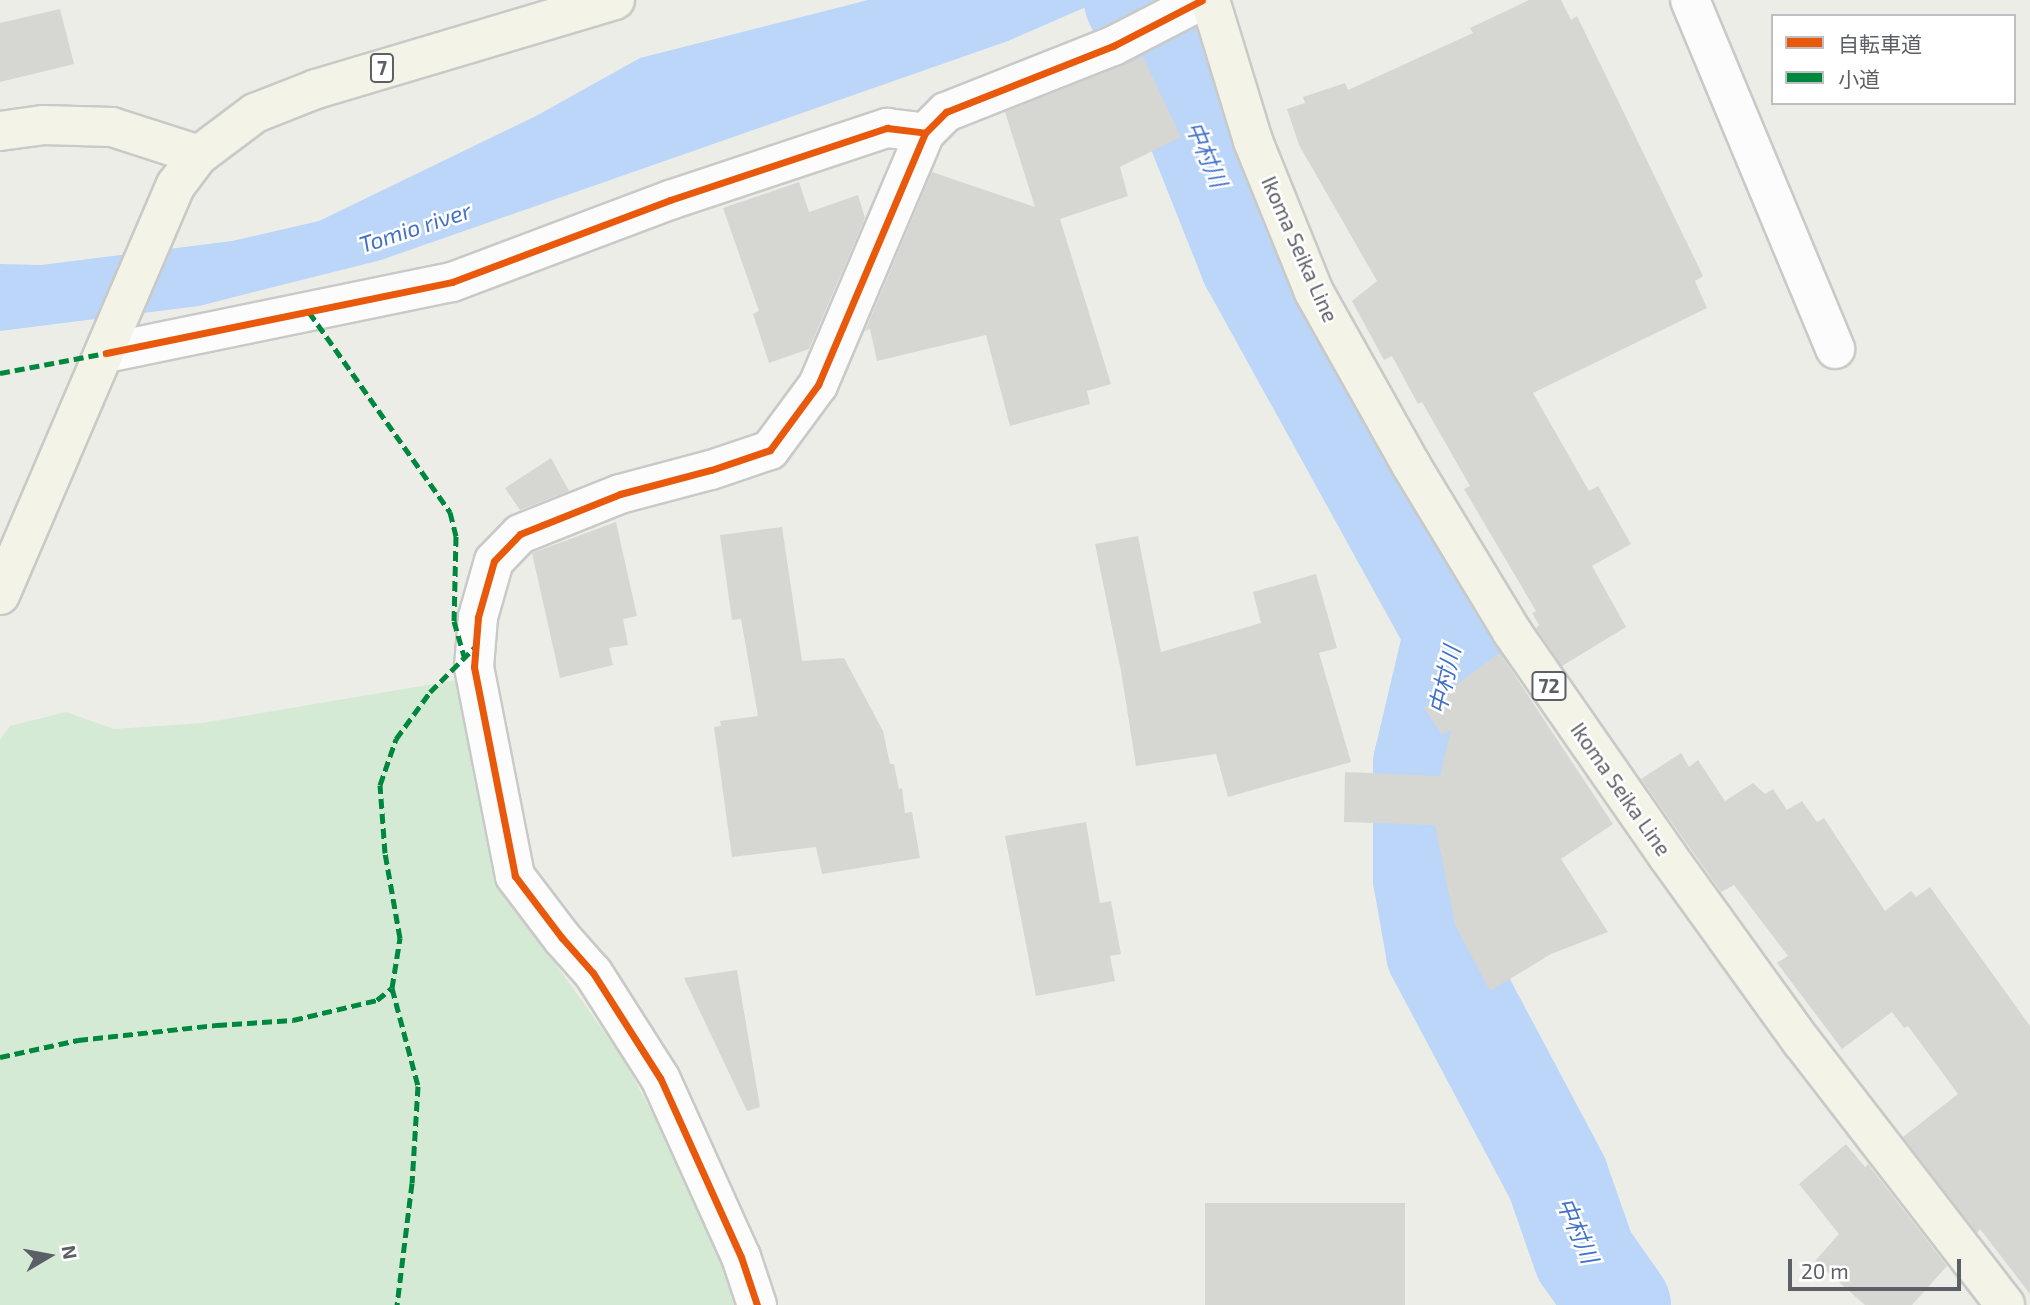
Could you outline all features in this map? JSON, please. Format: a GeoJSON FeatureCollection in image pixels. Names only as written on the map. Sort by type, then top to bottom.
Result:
{"type":"FeatureCollection","features":[{"type":"Feature","properties":{"kind":"main road","name":"7"},"geometry":{"type":"LineString","coordinates":[[0,595],[176,185],[199,155],[255,113],[316,89],[615,0]]}},
{"type":"Feature","properties":{"kind":"main road","name":"Ikoma Seika Line"},"geometry":{"type":"LineString","coordinates":[[1210,0],[1253,141],[1314,292],[1411,465],[1490,596],[1615,782],[1794,1031],[2005,1305]]}},
{"type":"Feature","properties":{"kind":"main road"},"geometry":{"type":"LineString","coordinates":[[0,131],[43,125],[112,127],[199,155]]}},
{"type":"Feature","properties":{"kind":"street"},"geometry":{"type":"LineString","coordinates":[[757,1305],[741,1257],[660,1078],[593,973],[562,938],[515,876],[474,667],[478,618],[494,561],[520,534],[620,494],[711,470],[770,450],[818,385],[925,132],[946,112],[1113,46],[1202,0]]}},
{"type":"Feature","properties":{"kind":"street"},"geometry":{"type":"LineString","coordinates":[[1690,0],[1835,349]]}},
{"type":"Feature","properties":{"kind":"street"},"geometry":{"type":"LineString","coordinates":[[106,353],[452,282],[670,200],[887,128],[925,132]]}},
{"type":"Feature","properties":{"kind":"green space"},"geometry":{"type":"Polygon","coordinates":[[[457,680],[499,885],[623,1058],[687,1179],[743,1305],[0,1305],[0,740],[10,726],[66,712],[114,729],[202,723],[457,680]]]}},
{"type":"Feature","properties":{"kind":"water","name":"Tomio river"},"geometry":{"type":"Polygon","coordinates":[[[868,0],[1102,0],[1008,41],[381,260],[199,306],[0,331],[0,264],[41,265],[232,241],[319,221],[536,116],[640,58],[868,0]]]}},
{"type":"Feature","properties":{"kind":"building"},"geometry":{"type":"Polygon","coordinates":[[[1529,0],[1561,0],[1571,20],[1577,16],[1703,276],[1695,281],[1707,308],[1533,393],[1589,491],[1598,486],[1631,544],[1592,566],[1626,627],[1562,666],[1536,628],[1539,625],[1532,613],[1536,611],[1464,489],[1470,486],[1422,402],[1418,404],[1392,356],[1384,360],[1352,301],[1377,281],[1299,145],[1287,109],[1305,103],[1303,97],[1345,83],[1348,90],[1473,33],[1470,28],[1529,0]]]}},
{"type":"Feature","properties":{"kind":"building"},"geometry":{"type":"Polygon","coordinates":[[[60,9],[74,64],[0,82],[0,23],[60,9]]]}},
{"type":"Feature","properties":{"kind":"building"},"geometry":{"type":"Polygon","coordinates":[[[1143,57],[1181,137],[1120,167],[1128,196],[1060,219],[1111,384],[1087,391],[1090,404],[1010,426],[986,335],[877,361],[870,329],[865,331],[932,172],[1035,207],[1005,112],[1143,57]]]}},
{"type":"Feature","properties":{"kind":"building"},"geometry":{"type":"Polygon","coordinates":[[[799,182],[809,212],[858,195],[865,218],[809,349],[769,363],[753,314],[759,311],[723,208],[799,182]]]}},
{"type":"Feature","properties":{"kind":"building"},"geometry":{"type":"Polygon","coordinates":[[[551,458],[569,491],[520,510],[505,488],[551,458]]]}},
{"type":"Feature","properties":{"kind":"building"},"geometry":{"type":"Polygon","coordinates":[[[616,522],[637,616],[623,619],[628,645],[609,648],[613,665],[560,678],[532,553],[616,522]]]}},
{"type":"Feature","properties":{"kind":"building"},"geometry":{"type":"Polygon","coordinates":[[[782,527],[802,661],[844,658],[883,731],[890,764],[894,764],[899,789],[902,788],[905,813],[912,812],[920,858],[822,874],[816,847],[732,857],[714,727],[721,726],[720,721],[758,716],[741,619],[732,620],[720,535],[782,527]]]}},
{"type":"Feature","properties":{"kind":"building"},"geometry":{"type":"Polygon","coordinates":[[[1138,536],[1161,652],[1261,623],[1253,592],[1316,574],[1337,648],[1319,653],[1351,762],[1228,797],[1216,754],[1136,766],[1121,671],[1095,544],[1138,536]]]}},
{"type":"Feature","properties":{"kind":"building"},"geometry":{"type":"Polygon","coordinates":[[[1500,653],[1613,824],[1561,859],[1608,932],[1551,954],[1490,991],[1455,925],[1435,825],[1344,822],[1345,772],[1440,776],[1451,730],[1442,735],[1424,708],[1500,653]]]}},
{"type":"Feature","properties":{"kind":"building"},"geometry":{"type":"Polygon","coordinates":[[[1681,753],[1689,767],[1698,760],[1725,801],[1753,783],[1765,794],[1773,789],[1787,810],[1802,801],[1817,822],[1824,818],[1885,911],[1911,891],[1916,897],[1930,887],[2030,1026],[2030,1294],[1980,1229],[1977,1233],[1903,1137],[1958,1094],[1908,1026],[1904,1028],[1892,1012],[1842,1049],[1777,963],[1788,956],[1734,885],[1721,892],[1641,779],[1681,753]]]}},
{"type":"Feature","properties":{"kind":"building"},"geometry":{"type":"Polygon","coordinates":[[[1086,822],[1100,903],[1111,901],[1121,954],[1110,956],[1115,981],[1036,996],[1005,836],[1086,822]]]}},
{"type":"Feature","properties":{"kind":"building"},"geometry":{"type":"Polygon","coordinates":[[[737,970],[760,1107],[747,1111],[684,978],[737,970]]]}},
{"type":"Feature","properties":{"kind":"building"},"geometry":{"type":"Polygon","coordinates":[[[1846,1144],[1865,1167],[1868,1164],[1947,1266],[1912,1305],[1865,1305],[1815,1261],[1839,1234],[1799,1184],[1846,1144]]]}},
{"type":"Feature","properties":{"kind":"building"},"geometry":{"type":"Polygon","coordinates":[[[1205,1203],[1405,1203],[1405,1305],[1205,1305],[1205,1203]]]}},
{"type":"Feature","properties":{"kind":"waterway","name":"中村川"},"geometry":{"type":"LineString","coordinates":[[1135,0],[1196,124],[1251,262],[1455,632],[1424,763],[1424,878],[1437,952],[1557,1178],[1584,1255],[1619,1305]]}},
{"type":"Feature","properties":{"kind":"marked path"},"geometry":{"type":"LineString","coordinates":[[309,312],[450,512],[456,536],[454,621],[464,657]]}},
{"type":"Feature","properties":{"kind":"marked path"},"geometry":{"type":"LineString","coordinates":[[0,373],[106,353]]}},
{"type":"Feature","properties":{"kind":"marked path"},"geometry":{"type":"LineString","coordinates":[[0,1057],[78,1040],[293,1020],[377,1000],[392,988],[400,938],[385,853],[380,785],[396,739],[430,692],[475,647]]}},
{"type":"Feature","properties":{"kind":"marked path"},"geometry":{"type":"LineString","coordinates":[[392,988],[418,1086],[412,1183],[397,1305]]}},
{"type":"Feature","properties":{"kind":"cycle path"},"geometry":{"type":"LineString","coordinates":[[757,1305],[741,1257],[660,1078],[593,973],[562,938],[515,876],[474,667],[478,617],[494,561],[520,534],[620,494],[711,470],[770,450],[818,385],[925,133],[946,112],[1113,46],[1202,0]]}},
{"type":"Feature","properties":{"kind":"cycle path"},"geometry":{"type":"LineString","coordinates":[[106,353],[452,282],[670,200],[887,128],[925,133]]}}]}
